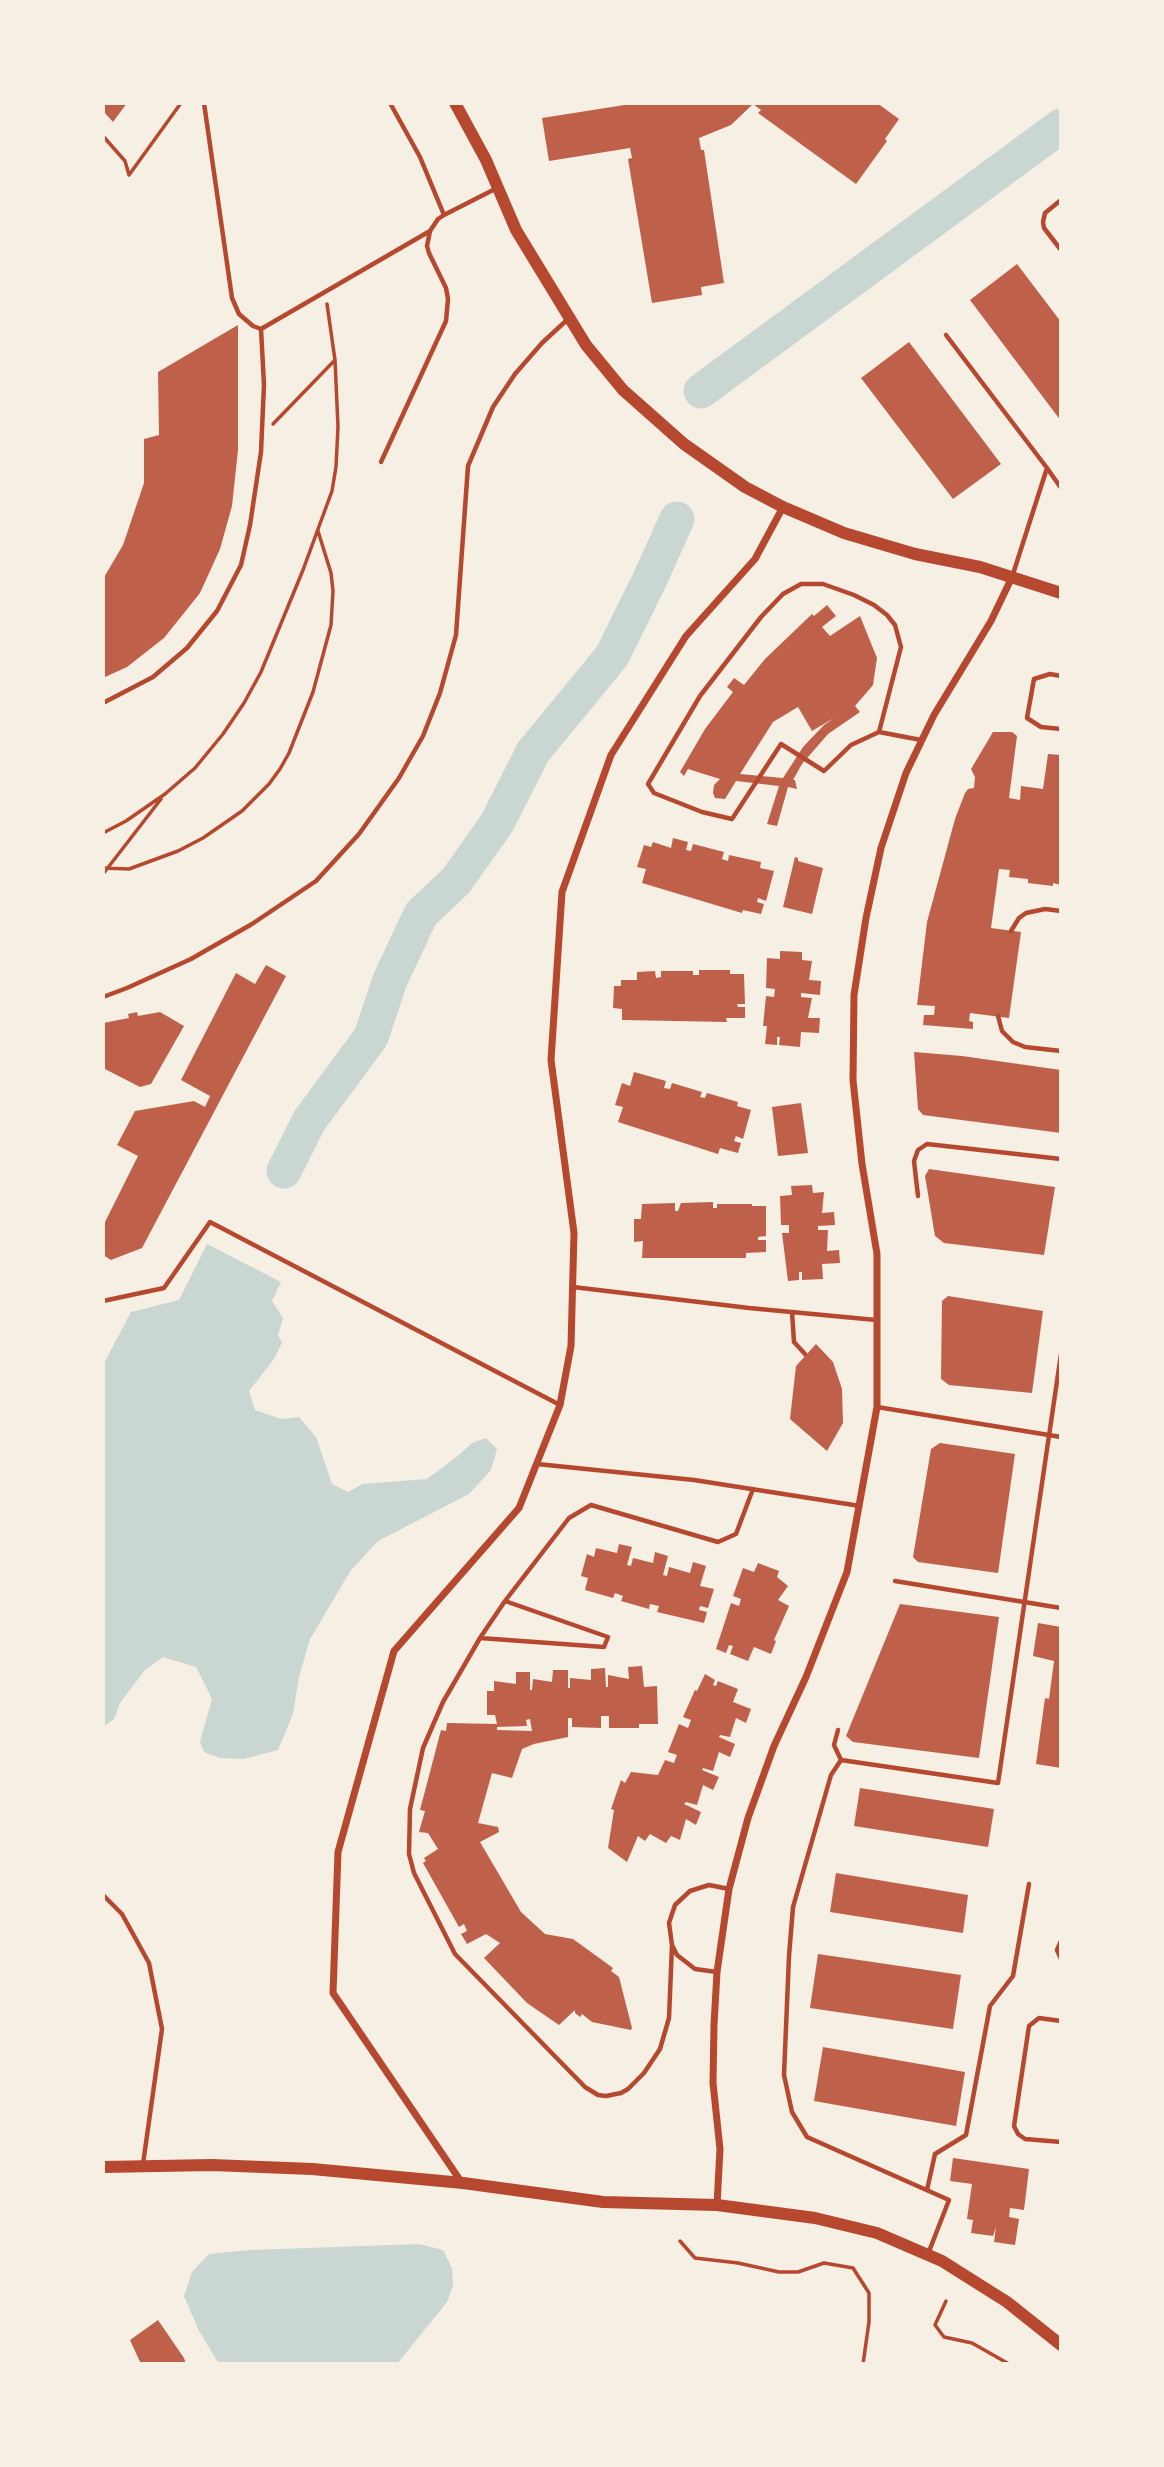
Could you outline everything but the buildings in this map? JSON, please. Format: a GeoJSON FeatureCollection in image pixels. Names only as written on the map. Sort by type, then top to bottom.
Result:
{"type":"FeatureCollection","features":[{"type":"Feature","properties":{"kind":"street"},"geometry":{"type":"LineString","coordinates":[[455,103],[516,230],[568,319],[623,390],[674,435],[745,486],[783,508],[844,533],[915,554],[1012,576],[1061,593]]}},
{"type":"Feature","properties":{"kind":"street"},"geometry":{"type":"LineString","coordinates":[[463,2183],[333,1993],[338,1852],[394,1651],[519,1508],[561,1405],[571,1346],[574,1233],[551,1060],[562,892],[611,755],[686,636],[755,559],[783,508]]}},
{"type":"Feature","properties":{"kind":"street"},"geometry":{"type":"LineString","coordinates":[[717,2205],[720,2149],[712,2083],[718,1972],[729,1889],[748,1818],[774,1746],[806,1677],[847,1573],[877,1407],[877,1254],[862,1164],[853,1080],[854,995],[866,918],[881,848],[906,773],[934,715],[991,621],[1012,576]]}},
{"type":"Feature","properties":{"kind":"street"},"geometry":{"type":"LineString","coordinates":[[103,2167],[212,2165],[312,2169],[463,2183],[603,2202],[717,2205],[815,2218],[877,2233],[942,2261],[1007,2302],[1061,2345]]}},
{"type":"Feature","properties":{"kind":"lane"},"geometry":{"type":"LineString","coordinates":[[204,103],[232,298],[239,314],[261,329]]}},
{"type":"Feature","properties":{"kind":"lane"},"geometry":{"type":"LineString","coordinates":[[390,103],[420,157],[444,215]]}},
{"type":"Feature","properties":{"kind":"lane"},"geometry":{"type":"LineString","coordinates":[[381,462],[443,330],[448,311],[446,288],[429,253],[430,231],[444,215],[498,188]]}},
{"type":"Feature","properties":{"kind":"lane"},"geometry":{"type":"LineString","coordinates":[[1061,200],[1045,213],[1043,222],[1044,228],[1061,250]]}},
{"type":"Feature","properties":{"kind":"lane"},"geometry":{"type":"LineString","coordinates":[[261,329],[430,231]]}},
{"type":"Feature","properties":{"kind":"lane"},"geometry":{"type":"LineString","coordinates":[[103,997],[191,959],[262,918],[316,881],[359,834],[399,778],[423,736],[440,693],[456,635],[468,466],[493,407],[515,374],[568,319]]}},
{"type":"Feature","properties":{"kind":"lane"},"geometry":{"type":"LineString","coordinates":[[103,703],[135,688],[171,663],[187,648],[218,611],[241,565],[257,485],[262,435],[264,385],[261,329]]}},
{"type":"Feature","properties":{"kind":"lane"},"geometry":{"type":"LineString","coordinates":[[946,335],[1061,488]]}},
{"type":"Feature","properties":{"kind":"lane"},"geometry":{"type":"LineString","coordinates":[[1012,576],[1046,468]]}},
{"type":"Feature","properties":{"kind":"lane"},"geometry":{"type":"LineString","coordinates":[[880,733],[901,647],[894,625],[881,610],[853,595],[822,584],[801,583],[783,594],[761,617],[700,696],[648,783],[654,793],[702,812],[732,819],[780,744],[824,771],[851,745],[880,733],[922,740]]}},
{"type":"Feature","properties":{"kind":"lane"},"geometry":{"type":"LineString","coordinates":[[1061,676],[1050,674],[1034,679],[1027,718],[1041,727],[1061,730]]}},
{"type":"Feature","properties":{"kind":"lane"},"geometry":{"type":"LineString","coordinates":[[1011,931],[1019,918],[1026,913],[1045,909],[1061,911]]}},
{"type":"Feature","properties":{"kind":"lane"},"geometry":{"type":"LineString","coordinates":[[998,1016],[1002,1031],[1013,1042],[1061,1051]]}},
{"type":"Feature","properties":{"kind":"lane"},"geometry":{"type":"LineString","coordinates":[[918,1196],[914,1161],[918,1150],[927,1144],[1061,1159]]}},
{"type":"Feature","properties":{"kind":"lane"},"geometry":{"type":"LineString","coordinates":[[103,1301],[164,1288],[210,1222],[561,1405]]}},
{"type":"Feature","properties":{"kind":"lane"},"geometry":{"type":"LineString","coordinates":[[573,1287],[877,1320]]}},
{"type":"Feature","properties":{"kind":"lane"},"geometry":{"type":"LineString","coordinates":[[792,1312],[794,1342],[805,1354]]}},
{"type":"Feature","properties":{"kind":"lane"},"geometry":{"type":"LineString","coordinates":[[841,1760],[999,1783],[1061,1354]]}},
{"type":"Feature","properties":{"kind":"lane"},"geometry":{"type":"LineString","coordinates":[[877,1407],[1061,1437]]}},
{"type":"Feature","properties":{"kind":"lane"},"geometry":{"type":"LineString","coordinates":[[537,1464],[694,1480],[861,1506]]}},
{"type":"Feature","properties":{"kind":"lane"},"geometry":{"type":"LineString","coordinates":[[729,1889],[719,1886],[699,1887],[682,1897],[676,1905],[668,1923],[672,1945],[669,2018],[660,2049],[644,2073],[628,2089],[606,2096],[598,2095],[585,2087],[456,1954],[414,1874],[409,1854],[410,1809],[423,1748],[443,1702],[480,1637],[569,1518],[591,1505],[718,1542],[736,1534],[753,1489]]}},
{"type":"Feature","properties":{"kind":"lane"},"geometry":{"type":"LineString","coordinates":[[895,1581],[1061,1608]]}},
{"type":"Feature","properties":{"kind":"lane"},"geometry":{"type":"LineString","coordinates":[[480,1637],[604,1647],[608,1637],[505,1601]]}},
{"type":"Feature","properties":{"kind":"lane"},"geometry":{"type":"LineString","coordinates":[[838,1730],[834,1745],[841,1760]]}},
{"type":"Feature","properties":{"kind":"lane"},"geometry":{"type":"LineString","coordinates":[[841,1760],[831,1774],[793,1907],[783,2075],[792,2112],[807,2137],[949,2200],[928,2255]]}},
{"type":"Feature","properties":{"kind":"lane"},"geometry":{"type":"LineString","coordinates":[[927,2190],[934,2154],[966,2135],[990,2006],[1013,1976],[1029,1884]]}},
{"type":"Feature","properties":{"kind":"lane"},"geometry":{"type":"LineString","coordinates":[[103,1895],[122,1914],[149,1963],[162,2029],[143,2166]]}},
{"type":"Feature","properties":{"kind":"lane"},"geometry":{"type":"LineString","coordinates":[[1061,1941],[1057,1950],[1061,1959]]}},
{"type":"Feature","properties":{"kind":"lane"},"geometry":{"type":"LineString","coordinates":[[672,1945],[685,1963],[706,1972],[718,1972]]}},
{"type":"Feature","properties":{"kind":"lane"},"geometry":{"type":"LineString","coordinates":[[1061,2021],[1039,2018],[1029,2026],[1014,2126],[1018,2134],[1025,2139],[1061,2142]]}},
{"type":"Feature","properties":{"kind":"path"},"geometry":{"type":"LineString","coordinates":[[103,136],[125,161],[129,175],[181,103]]}},
{"type":"Feature","properties":{"kind":"path"},"geometry":{"type":"LineString","coordinates":[[104,870],[165,794],[210,751],[252,690],[303,570],[332,491],[336,467],[338,427],[334,360],[330,314],[324,292]]}},
{"type":"Feature","properties":{"kind":"path"},"geometry":{"type":"LineString","coordinates":[[262,435],[334,360]]}},
{"type":"Feature","properties":{"kind":"path"},"geometry":{"type":"LineString","coordinates":[[104,870],[129,869],[154,861],[203,838],[242,811],[280,769],[313,692],[331,625],[331,573],[318,530]]}},
{"type":"Feature","properties":{"kind":"path"},"geometry":{"type":"LineString","coordinates":[[103,833],[165,794]]}},
{"type":"Feature","properties":{"kind":"path"},"geometry":{"type":"LineString","coordinates":[[680,2241],[695,2258],[738,2263],[779,2272],[798,2272],[824,2263],[853,2268],[869,2293],[869,2322],[863,2364]]}},
{"type":"Feature","properties":{"kind":"path"},"geometry":{"type":"LineString","coordinates":[[946,2301],[935,2325],[944,2337],[972,2343],[1009,2364]]}},
{"type":"Feature","properties":{"kind":"shaded area"},"geometry":{"type":"Polygon","coordinates":[[[207,1244],[281,1282],[272,1301],[283,1318],[278,1335],[282,1343],[274,1359],[249,1391],[255,1410],[281,1419],[299,1417],[316,1437],[332,1484],[348,1492],[363,1484],[427,1479],[472,1443],[486,1438],[497,1449],[491,1470],[469,1494],[378,1541],[351,1570],[310,1639],[299,1677],[293,1714],[278,1750],[244,1759],[220,1758],[204,1752],[200,1742],[212,1699],[196,1667],[163,1657],[145,1670],[120,1703],[114,1719],[103,1727],[103,1365],[131,1312],[179,1300],[207,1244]]]}},
{"type":"Feature","properties":{"kind":"shaded area"},"geometry":{"type":"Polygon","coordinates":[[[419,2244],[443,2250],[452,2268],[453,2285],[447,2302],[397,2364],[219,2364],[199,2331],[184,2296],[192,2272],[209,2254],[419,2244]]]}},
{"type":"Feature","properties":{"kind":"waterway"},"geometry":{"type":"LineString","coordinates":[[701,391],[1061,126]]}},
{"type":"Feature","properties":{"kind":"waterway"},"geometry":{"type":"LineString","coordinates":[[284,1171],[309,1121],[371,1037],[390,980],[421,914],[456,881],[497,823],[533,752],[612,656],[677,519]]}}]}
